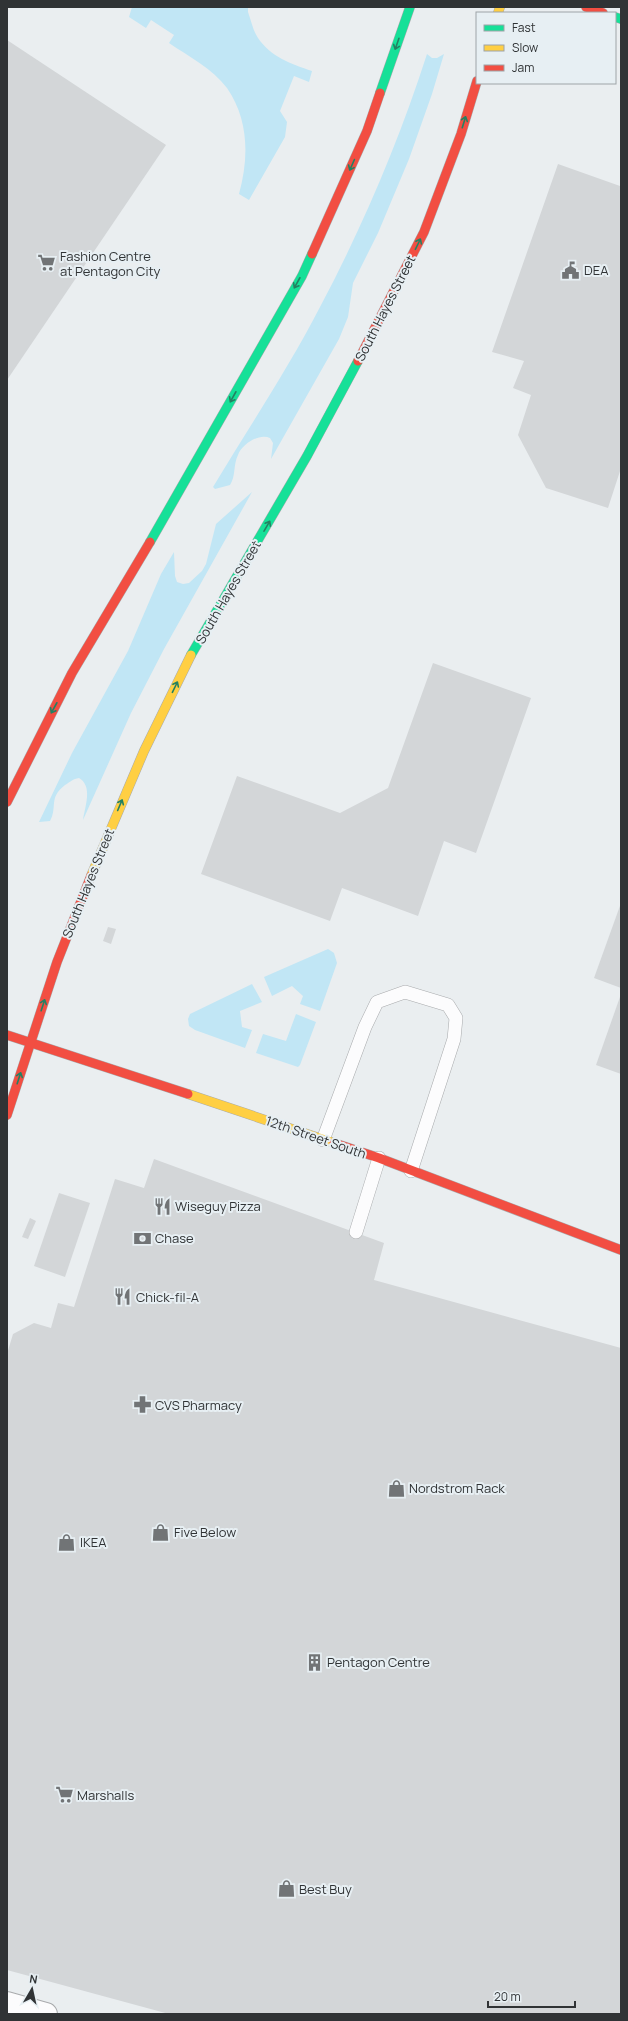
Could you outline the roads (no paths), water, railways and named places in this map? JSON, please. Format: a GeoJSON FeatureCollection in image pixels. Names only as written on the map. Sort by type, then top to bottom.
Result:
{"type":"FeatureCollection","features":[{"type":"Feature","properties":{"kind":"main road"},"geometry":{"type":"LineString","coordinates":[[7,802],[72,673],[174,502],[302,276],[367,131],[410,7]]}},
{"type":"Feature","properties":{"kind":"main road"},"geometry":{"type":"LineString","coordinates":[[586,7],[601,12]]}},
{"type":"Feature","properties":{"kind":"main road","name":"South Hayes Street"},"geometry":{"type":"LineString","coordinates":[[7,1115],[63,947],[104,844],[144,751],[190,657],[307,456],[376,329],[424,232],[460,134],[476,84]]}},
{"type":"Feature","properties":{"kind":"main road","name":"12th Street South"},"geometry":{"type":"LineString","coordinates":[[7,1035],[378,1158],[621,1250]]}},
{"type":"Feature","properties":{"kind":"street"},"geometry":{"type":"LineString","coordinates":[[7,2003],[46,2014]]}},
{"type":"Feature","properties":{"kind":"lane"},"geometry":{"type":"LineString","coordinates":[[323,1140],[365,1027],[376,1002],[405,992],[448,1005],[456,1018],[454,1039],[411,1171]]}},
{"type":"Feature","properties":{"kind":"lane"},"geometry":{"type":"LineString","coordinates":[[356,1232],[378,1158]]}},
{"type":"Feature","properties":{"kind":"place","name":"Fashion Centre at Pentagon City"},"geometry":{"type":"Point","coordinates":[47,263]}},
{"type":"Feature","properties":{"kind":"place","name":"DEA"},"geometry":{"type":"Point","coordinates":[571,270]}},
{"type":"Feature","properties":{"kind":"place","name":"Wiseguy Pizza"},"geometry":{"type":"Point","coordinates":[162,1206]}},
{"type":"Feature","properties":{"kind":"place","name":"Chase"},"geometry":{"type":"Point","coordinates":[142,1238]}},
{"type":"Feature","properties":{"kind":"place","name":"Chick-fil-A"},"geometry":{"type":"Point","coordinates":[123,1297]}},
{"type":"Feature","properties":{"kind":"place","name":"CVS Pharmacy"},"geometry":{"type":"Point","coordinates":[142,1405]}},
{"type":"Feature","properties":{"kind":"place","name":"Nordstrom Rack"},"geometry":{"type":"Point","coordinates":[396,1488]}},
{"type":"Feature","properties":{"kind":"place","name":"Five Below"},"geometry":{"type":"Point","coordinates":[161,1532]}},
{"type":"Feature","properties":{"kind":"place","name":"IKEA"},"geometry":{"type":"Point","coordinates":[67,1542]}},
{"type":"Feature","properties":{"kind":"place","name":"Pentagon Centre"},"geometry":{"type":"Point","coordinates":[314,1662]}},
{"type":"Feature","properties":{"kind":"place","name":"Marshalls"},"geometry":{"type":"Point","coordinates":[64,1795]}},
{"type":"Feature","properties":{"kind":"place","name":"Best Buy"},"geometry":{"type":"Point","coordinates":[286,1889]}}]}
